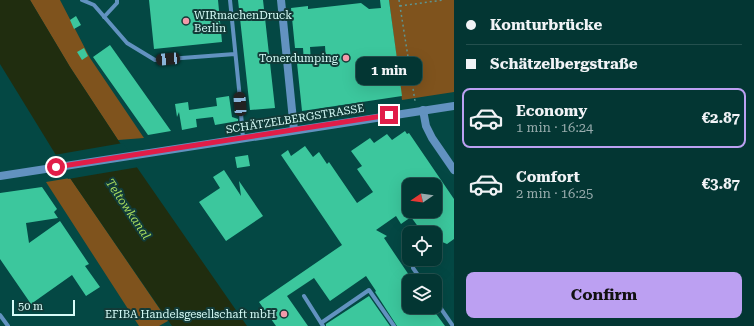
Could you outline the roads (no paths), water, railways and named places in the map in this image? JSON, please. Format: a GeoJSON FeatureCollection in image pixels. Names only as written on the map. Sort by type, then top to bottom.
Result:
{"type":"FeatureCollection","features":[{"type":"Feature","properties":{"kind":"street"},"geometry":{"type":"LineString","coordinates":[[281,0],[294,130]]}},
{"type":"Feature","properties":{"kind":"street","name":"SCHÄTZELBERGSTRASSE"},"geometry":{"type":"LineString","coordinates":[[0,176],[454,106]]}},
{"type":"Feature","properties":{"kind":"street"},"geometry":{"type":"LineString","coordinates":[[423,110],[426,126],[432,138],[454,170]]}},
{"type":"Feature","properties":{"kind":"lane"},"geometry":{"type":"LineString","coordinates":[[82,0],[94,5],[127,43],[155,60],[235,54]]}},
{"type":"Feature","properties":{"kind":"lane"},"geometry":{"type":"LineString","coordinates":[[104,17],[117,3],[117,0]]}},
{"type":"Feature","properties":{"kind":"lane"},"geometry":{"type":"LineString","coordinates":[[230,0],[243,138]]}},
{"type":"Feature","properties":{"kind":"lane"},"geometry":{"type":"LineString","coordinates":[[413,268],[417,274]]}},
{"type":"Feature","properties":{"kind":"lane"},"geometry":{"type":"LineString","coordinates":[[304,296],[322,324],[369,290],[394,326]]}},
{"type":"Feature","properties":{"kind":"lane"},"geometry":{"type":"LineString","coordinates":[[442,310],[453,326]]}},
{"type":"Feature","properties":{"kind":"lane"},"geometry":{"type":"LineString","coordinates":[[0,315],[8,326]]}},
{"type":"Feature","properties":{"kind":"water","name":"Teltowkanal"},"geometry":{"type":"Polygon","coordinates":[[[0,0],[30,0],[70,67],[118,140],[247,326],[172,326],[70,178],[0,64],[0,0]]]}},
{"type":"Feature","properties":{"kind":"place","name":"WIRmachenDruck Berlin"},"geometry":{"type":"Point","coordinates":[186,21]}},
{"type":"Feature","properties":{"kind":"place","name":"Tonerdumping"},"geometry":{"type":"Point","coordinates":[346,58]}},
{"type":"Feature","properties":{"kind":"place","name":"EFIBA Handelsgesellschaft mbH"},"geometry":{"type":"Point","coordinates":[284,314]}}]}
